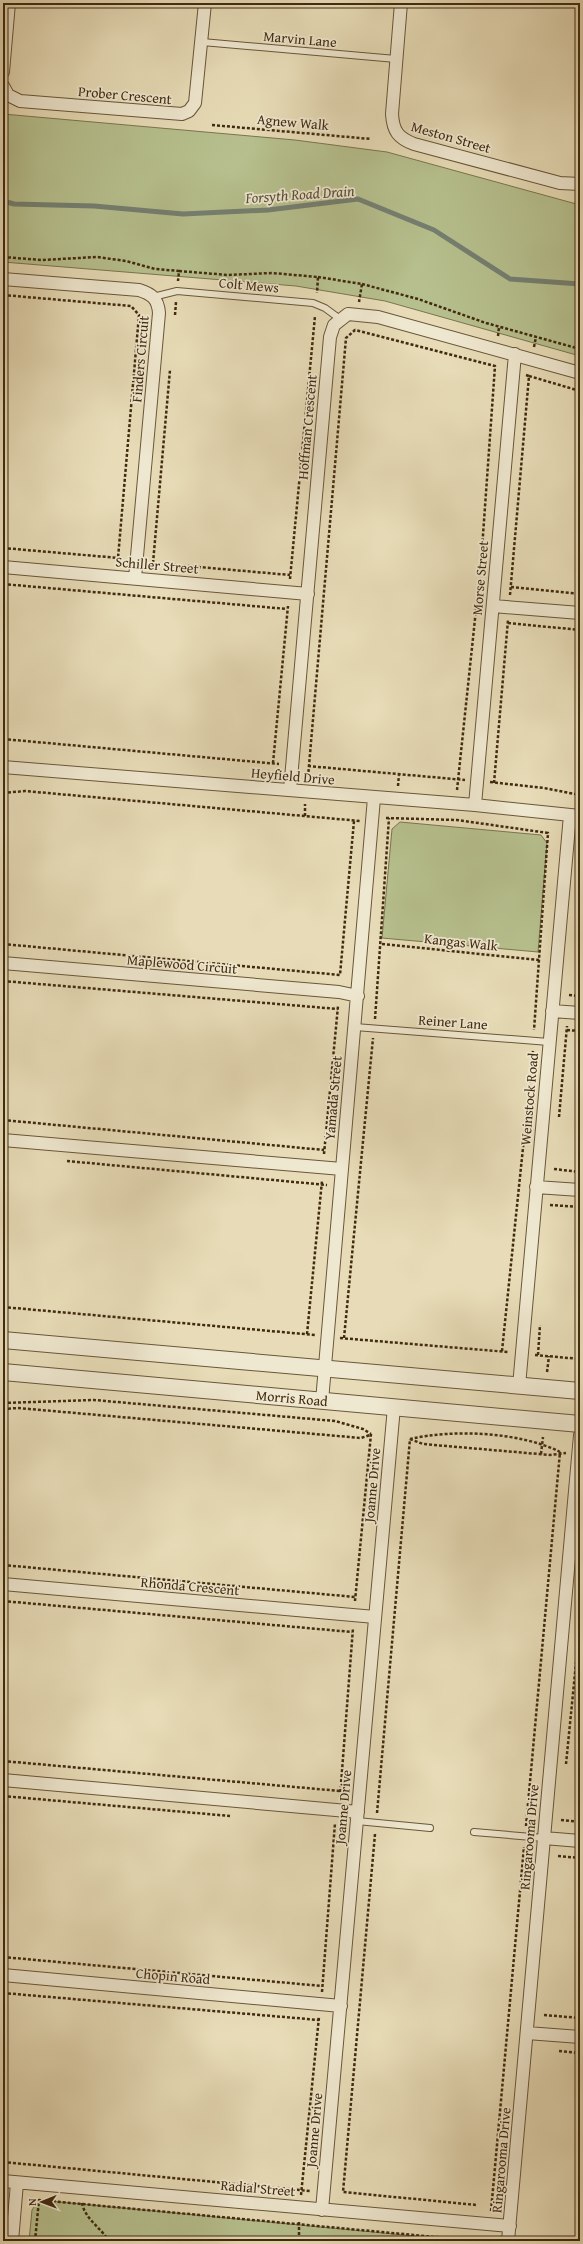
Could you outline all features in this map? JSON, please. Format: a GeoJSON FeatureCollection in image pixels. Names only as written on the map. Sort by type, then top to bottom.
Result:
{"type":"FeatureCollection","features":[{"type":"Feature","properties":{"kind":"street"},"geometry":{"type":"LineString","coordinates":[[3,72],[9,3]]}},
{"type":"Feature","properties":{"kind":"street","name":"Prober Crescent"},"geometry":{"type":"LineString","coordinates":[[3,86],[13,100],[182,114],[189,111],[195,103],[205,3]]}},
{"type":"Feature","properties":{"kind":"street","name":"Meston Street"},"geometry":{"type":"LineString","coordinates":[[401,3],[392,126],[396,134],[403,140],[560,182],[580,184]]}},
{"type":"Feature","properties":{"kind":"street","name":"Finders Circuit"},"geometry":{"type":"LineString","coordinates":[[3,279],[139,290],[153,297],[158,305],[159,313],[134,578]]}},
{"type":"Feature","properties":{"kind":"street"},"geometry":{"type":"LineString","coordinates":[[340,319],[348,314],[378,317],[580,373]]}},
{"type":"Feature","properties":{"kind":"street","name":"Hoffman Crescent"},"geometry":{"type":"LineString","coordinates":[[290,790],[330,337],[334,325],[340,319]]}},
{"type":"Feature","properties":{"kind":"street","name":"Morse Street"},"geometry":{"type":"LineString","coordinates":[[475,805],[515,354]]}},
{"type":"Feature","properties":{"kind":"street","name":"Schiller Street"},"geometry":{"type":"LineString","coordinates":[[3,567],[308,594]]}},
{"type":"Feature","properties":{"kind":"street"},"geometry":{"type":"LineString","coordinates":[[493,606],[580,613]]}},
{"type":"Feature","properties":{"kind":"street","name":"Heyfield Drive"},"geometry":{"type":"LineString","coordinates":[[3,767],[475,805],[575,815]]}},
{"type":"Feature","properties":{"kind":"street","name":"Yamada Street"},"geometry":{"type":"LineString","coordinates":[[322,1401],[374,798]]}},
{"type":"Feature","properties":{"kind":"street","name":"Weinstock Road"},"geometry":{"type":"LineString","coordinates":[[519,1386],[552,1011],[575,815]]}},
{"type":"Feature","properties":{"kind":"street","name":"Maplewood Circuit"},"geometry":{"type":"LineString","coordinates":[[3,963],[339,992],[358,996]]}},
{"type":"Feature","properties":{"kind":"street"},"geometry":{"type":"LineString","coordinates":[[552,1011],[580,1013]]}},
{"type":"Feature","properties":{"kind":"street"},"geometry":{"type":"LineString","coordinates":[[3,1140],[342,1169]]}},
{"type":"Feature","properties":{"kind":"street"},"geometry":{"type":"LineString","coordinates":[[536,1187],[580,1190]]}},
{"type":"Feature","properties":{"kind":"street"},"geometry":{"type":"LineString","coordinates":[[3,1340],[580,1391]]}},
{"type":"Feature","properties":{"kind":"street","name":"Morris Road"},"geometry":{"type":"LineString","coordinates":[[3,1372],[580,1424]]}},
{"type":"Feature","properties":{"kind":"street","name":"Joanne Drive"},"geometry":{"type":"LineString","coordinates":[[322,2210],[394,1407]]}},
{"type":"Feature","properties":{"kind":"street","name":"Ringarooma Drive"},"geometry":{"type":"LineString","coordinates":[[508,2241],[580,1435]]}},
{"type":"Feature","properties":{"kind":"street","name":"Rhonda Crescent"},"geometry":{"type":"LineString","coordinates":[[3,1584],[375,1617]]}},
{"type":"Feature","properties":{"kind":"street"},"geometry":{"type":"LineString","coordinates":[[3,1780],[337,1809],[357,1817]]}},
{"type":"Feature","properties":{"kind":"street"},"geometry":{"type":"LineString","coordinates":[[544,1838],[580,1841]]}},
{"type":"Feature","properties":{"kind":"street","name":"Chopin Road"},"geometry":{"type":"LineString","coordinates":[[3,1976],[341,2006]]}},
{"type":"Feature","properties":{"kind":"street"},"geometry":{"type":"LineString","coordinates":[[527,2032],[580,2037]]}},
{"type":"Feature","properties":{"kind":"street","name":"Radial Street"},"geometry":{"type":"LineString","coordinates":[[3,2182],[510,2226]]}},
{"type":"Feature","properties":{"kind":"street"},"geometry":{"type":"LineString","coordinates":[[12,2241],[17,2183]]}},
{"type":"Feature","properties":{"kind":"lane","name":"Marvin Lane"},"geometry":{"type":"LineString","coordinates":[[202,42],[396,59]]}},
{"type":"Feature","properties":{"kind":"lane","name":"Colt Mews"},"geometry":{"type":"LineString","coordinates":[[153,297],[177,291],[316,305],[325,308],[340,319]]}},
{"type":"Feature","properties":{"kind":"lane","name":"Reiner Lane"},"geometry":{"type":"LineString","coordinates":[[355,1027],[549,1042]]}},
{"type":"Feature","properties":{"kind":"lane"},"geometry":{"type":"LineString","coordinates":[[357,1817],[376,1822],[430,1828]]}},
{"type":"Feature","properties":{"kind":"lane"},"geometry":{"type":"LineString","coordinates":[[474,1832],[544,1838]]}},
{"type":"Feature","properties":{"kind":"path","name":"Agnew Walk"},"geometry":{"type":"LineString","coordinates":[[212,125],[371,139]]}},
{"type":"Feature","properties":{"kind":"path"},"geometry":{"type":"LineString","coordinates":[[3,257],[42,260],[97,257],[126,261],[155,269],[228,275],[272,272],[362,284],[418,299],[486,323],[580,349]]}},
{"type":"Feature","properties":{"kind":"path"},"geometry":{"type":"LineString","coordinates":[[174,320],[179,271]]}},
{"type":"Feature","properties":{"kind":"path"},"geometry":{"type":"LineString","coordinates":[[273,763],[318,277]]}},
{"type":"Feature","properties":{"kind":"path"},"geometry":{"type":"LineString","coordinates":[[304,816],[346,338],[355,330],[362,284]]}},
{"type":"Feature","properties":{"kind":"path"},"geometry":{"type":"LineString","coordinates":[[3,295],[131,306],[139,315],[118,558]]}},
{"type":"Feature","properties":{"kind":"path"},"geometry":{"type":"LineString","coordinates":[[355,330],[495,366],[482,555]]}},
{"type":"Feature","properties":{"kind":"path"},"geometry":{"type":"LineString","coordinates":[[154,563],[170,367]]}},
{"type":"Feature","properties":{"kind":"path"},"geometry":{"type":"LineString","coordinates":[[529,376],[580,391]]}},
{"type":"Feature","properties":{"kind":"path"},"geometry":{"type":"LineString","coordinates":[[3,548],[290,575]]}},
{"type":"Feature","properties":{"kind":"path"},"geometry":{"type":"LineString","coordinates":[[3,584],[288,609]]}},
{"type":"Feature","properties":{"kind":"path"},"geometry":{"type":"LineString","coordinates":[[511,587],[580,594]]}},
{"type":"Feature","properties":{"kind":"path"},"geometry":{"type":"LineString","coordinates":[[458,820],[456,804],[478,594]]}},
{"type":"Feature","properties":{"kind":"path"},"geometry":{"type":"LineString","coordinates":[[508,623],[580,630]]}},
{"type":"Feature","properties":{"kind":"path"},"geometry":{"type":"LineString","coordinates":[[3,793],[25,791],[354,821],[361,821],[372,817],[458,820],[548,833],[534,1040],[502,1351]]}},
{"type":"Feature","properties":{"kind":"path"},"geometry":{"type":"LineString","coordinates":[[344,1338],[382,944],[389,818]]}},
{"type":"Feature","properties":{"kind":"path"},"geometry":{"type":"LineString","coordinates":[[3,944],[340,975],[354,821]]}},
{"type":"Feature","properties":{"kind":"path","name":"Kangas Walk"},"geometry":{"type":"LineString","coordinates":[[382,944],[539,960]]}},
{"type":"Feature","properties":{"kind":"path"},"geometry":{"type":"LineString","coordinates":[[3,981],[338,1009]]}},
{"type":"Feature","properties":{"kind":"path"},"geometry":{"type":"LineString","coordinates":[[569,995],[580,996]]}},
{"type":"Feature","properties":{"kind":"path"},"geometry":{"type":"LineString","coordinates":[[567,1030],[580,1031]]}},
{"type":"Feature","properties":{"kind":"path"},"geometry":{"type":"LineString","coordinates":[[3,1120],[324,1150]]}},
{"type":"Feature","properties":{"kind":"path"},"geometry":{"type":"LineString","coordinates":[[59,1160],[322,1185]]}},
{"type":"Feature","properties":{"kind":"path"},"geometry":{"type":"LineString","coordinates":[[554,1170],[580,1172]]}},
{"type":"Feature","properties":{"kind":"path"},"geometry":{"type":"LineString","coordinates":[[550,1205],[580,1207]]}},
{"type":"Feature","properties":{"kind":"path"},"geometry":{"type":"LineString","coordinates":[[3,1307],[580,1358]]}},
{"type":"Feature","properties":{"kind":"path"},"geometry":{"type":"LineString","coordinates":[[3,1403],[69,1400],[102,1401],[335,1421],[363,1429],[371,1434]]}},
{"type":"Feature","properties":{"kind":"path"},"geometry":{"type":"LineString","coordinates":[[3,1409],[18,1408],[361,1438],[371,1434]]}},
{"type":"Feature","properties":{"kind":"path"},"geometry":{"type":"LineString","coordinates":[[464,1433],[526,1439],[542,1443],[560,1452],[550,1455],[423,1444],[410,1439],[431,1434],[464,1433]]}},
{"type":"Feature","properties":{"kind":"path"},"geometry":{"type":"LineString","coordinates":[[299,2241],[301,2190],[322,1986],[335,1826],[340,1791],[355,1597],[371,1434]]}},
{"type":"Feature","properties":{"kind":"path"},"geometry":{"type":"LineString","coordinates":[[343,2192],[410,1439]]}},
{"type":"Feature","properties":{"kind":"path"},"geometry":{"type":"LineString","coordinates":[[3,1565],[355,1597]]}},
{"type":"Feature","properties":{"kind":"path"},"geometry":{"type":"LineString","coordinates":[[3,1601],[352,1632]]}},
{"type":"Feature","properties":{"kind":"path"},"geometry":{"type":"LineString","coordinates":[[3,1761],[340,1791]]}},
{"type":"Feature","properties":{"kind":"path"},"geometry":{"type":"LineString","coordinates":[[3,1796],[232,1816]]}},
{"type":"Feature","properties":{"kind":"path"},"geometry":{"type":"LineString","coordinates":[[561,1820],[580,1822]]}},
{"type":"Feature","properties":{"kind":"path"},"geometry":{"type":"LineString","coordinates":[[327,1825],[335,1826]]}},
{"type":"Feature","properties":{"kind":"path"},"geometry":{"type":"LineString","coordinates":[[558,1856],[580,1858]]}},
{"type":"Feature","properties":{"kind":"path"},"geometry":{"type":"LineString","coordinates":[[3,1957],[322,1986]]}},
{"type":"Feature","properties":{"kind":"path"},"geometry":{"type":"LineString","coordinates":[[3,1993],[318,2020]]}},
{"type":"Feature","properties":{"kind":"path"},"geometry":{"type":"LineString","coordinates":[[544,2015],[580,2018]]}},
{"type":"Feature","properties":{"kind":"path"},"geometry":{"type":"LineString","coordinates":[[3,2162],[477,2205]]}},
{"type":"Feature","properties":{"kind":"path"},"geometry":{"type":"LineString","coordinates":[[83,2188],[82,2204],[90,2219],[102,2231],[109,2241]]}},
{"type":"Feature","properties":{"kind":"path"},"geometry":{"type":"LineString","coordinates":[[35,2241],[39,2200],[299,2223],[478,2241]]}},
{"type":"Feature","properties":{"kind":"green space"},"geometry":{"type":"Polygon","coordinates":[[[3,114],[295,140],[387,152],[580,205],[580,356],[385,301],[296,286],[3,262],[3,114]]]}},
{"type":"Feature","properties":{"kind":"green space"},"geometry":{"type":"Polygon","coordinates":[[[400,822],[541,835],[547,843],[538,952],[382,938],[392,829],[400,822]]]}},
{"type":"Feature","properties":{"kind":"green space"},"geometry":{"type":"Polygon","coordinates":[[[39,2200],[467,2241],[29,2241],[32,2210],[39,2200]]]}},
{"type":"Feature","properties":{"kind":"waterway","name":"Forsyth Road Drain"},"geometry":{"type":"LineString","coordinates":[[3,201],[14,204],[94,206],[183,214],[268,210],[358,199],[434,230],[510,279],[580,284]]}}]}
